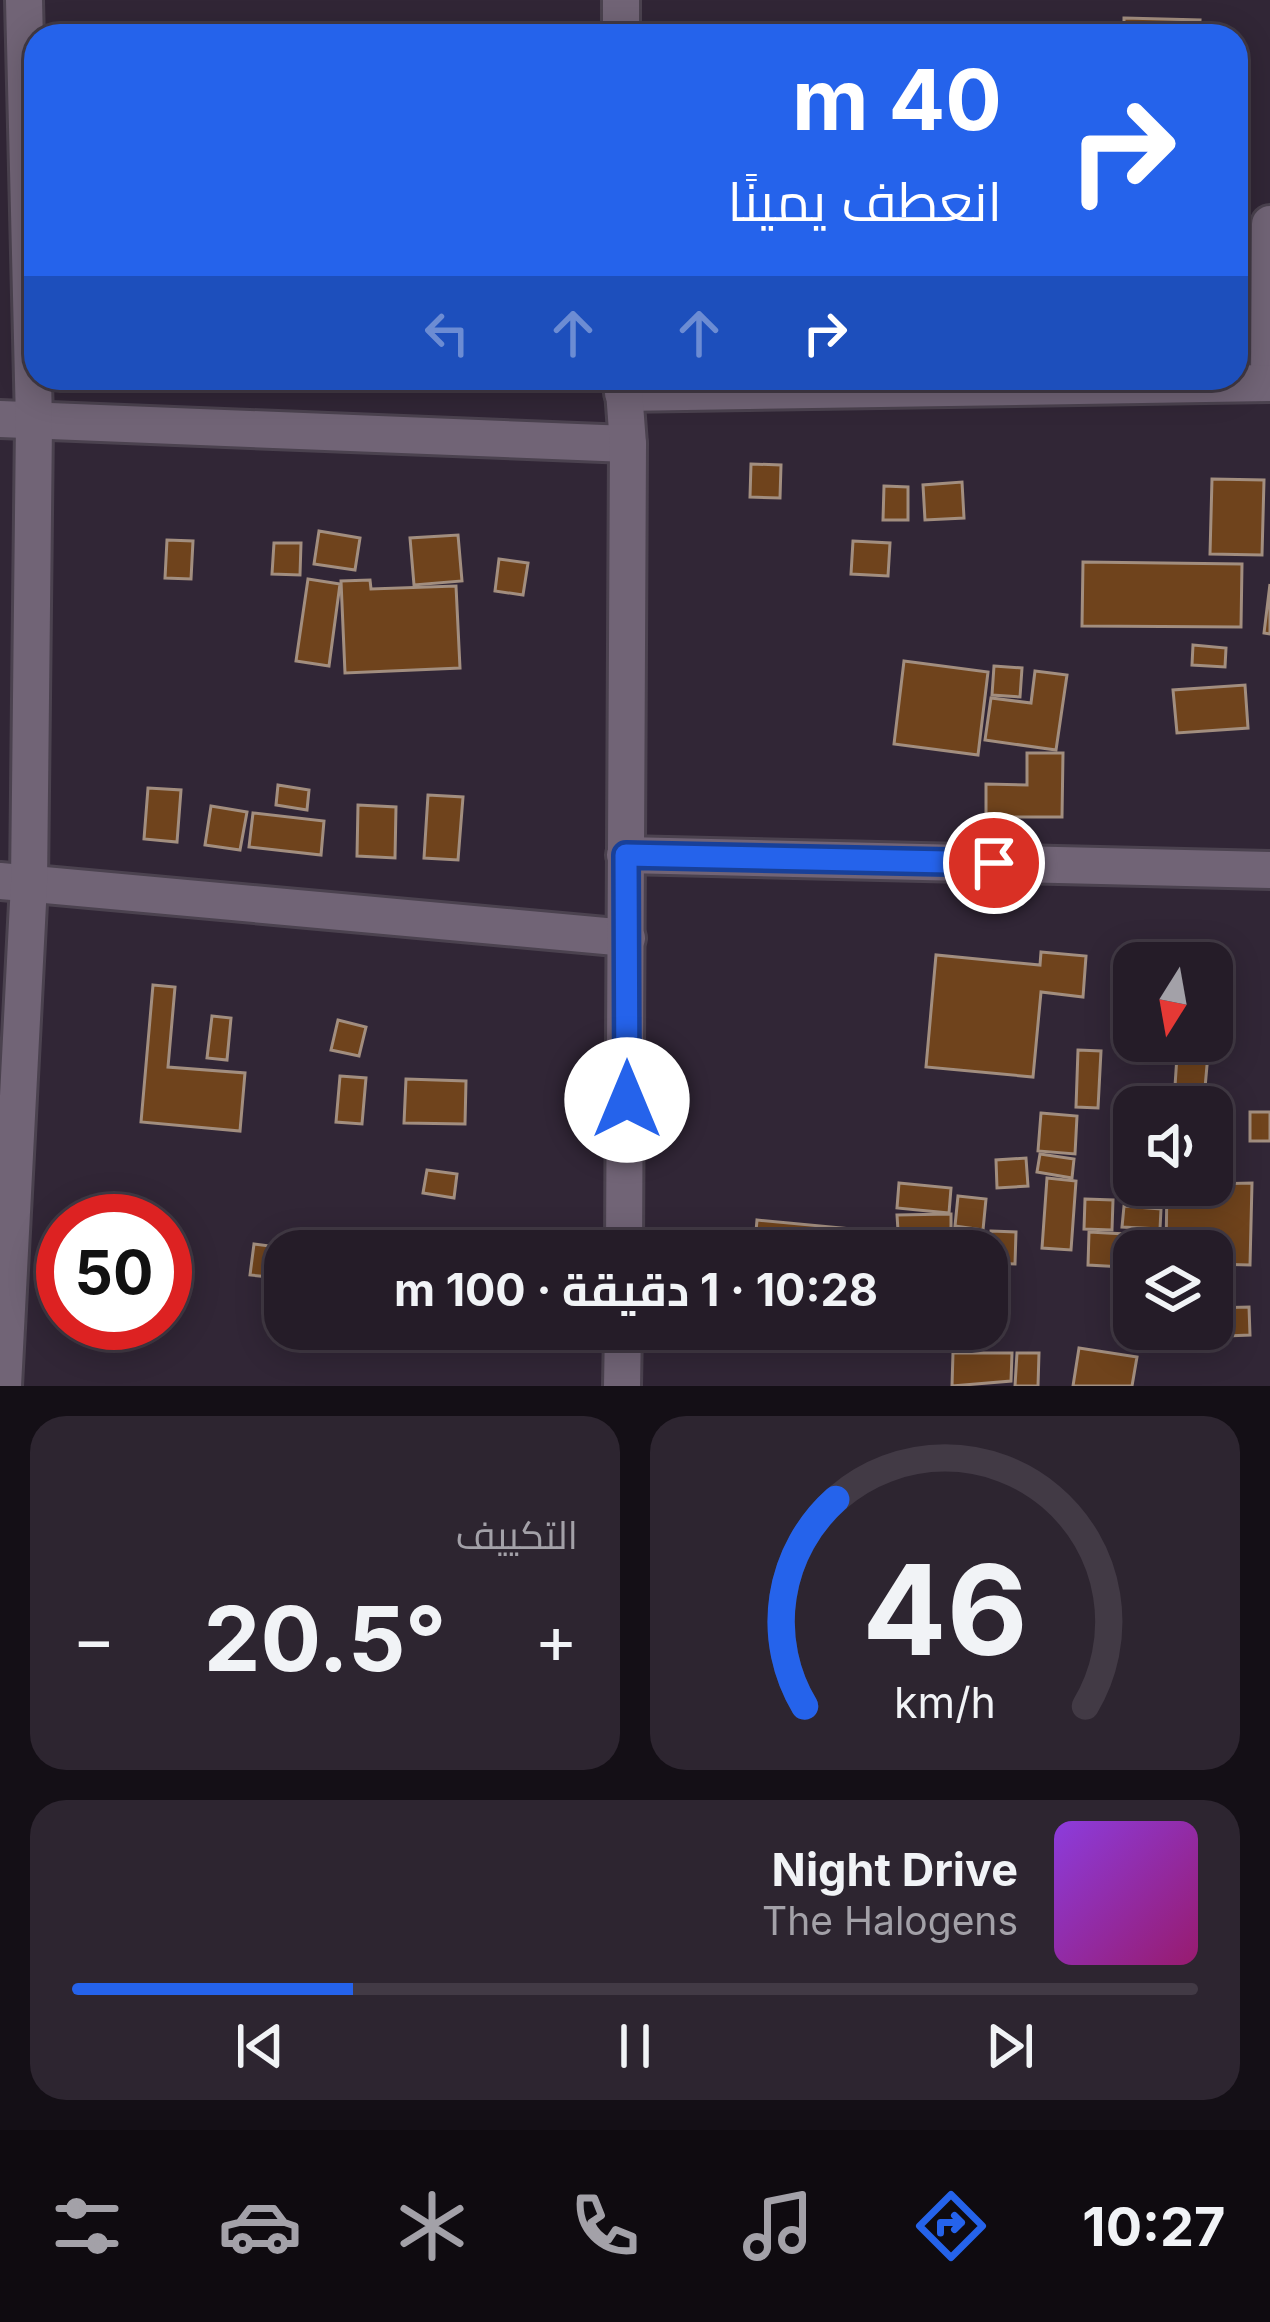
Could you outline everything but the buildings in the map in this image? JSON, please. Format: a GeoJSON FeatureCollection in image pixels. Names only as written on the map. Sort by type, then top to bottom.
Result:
{"type":"FeatureCollection","features":[{"type":"Feature","properties":{"kind":"street"},"geometry":{"type":"LineString","coordinates":[[3,1386],[15,883],[24,0]]}},
{"type":"Feature","properties":{"kind":"street"},"geometry":{"type":"LineString","coordinates":[[1270,224],[1270,383]]}},
{"type":"Feature","properties":{"kind":"street"},"geometry":{"type":"LineString","coordinates":[[623,390],[628,444],[624,1230]]}},
{"type":"Feature","properties":{"kind":"street"},"geometry":{"type":"LineString","coordinates":[[17,420],[628,444]]}},
{"type":"Feature","properties":{"kind":"street"},"geometry":{"type":"LineString","coordinates":[[626,855],[1270,870]]}},
{"type":"Feature","properties":{"kind":"street"},"geometry":{"type":"LineString","coordinates":[[15,883],[627,938]]}},
{"type":"Feature","properties":{"kind":"street"},"geometry":{"type":"LineString","coordinates":[[622,1386],[623,1350]]}},
{"type":"Feature","properties":{"kind":"route"},"geometry":{"type":"LineString","coordinates":[[627,1100],[626,855],[994,863]]}}]}
